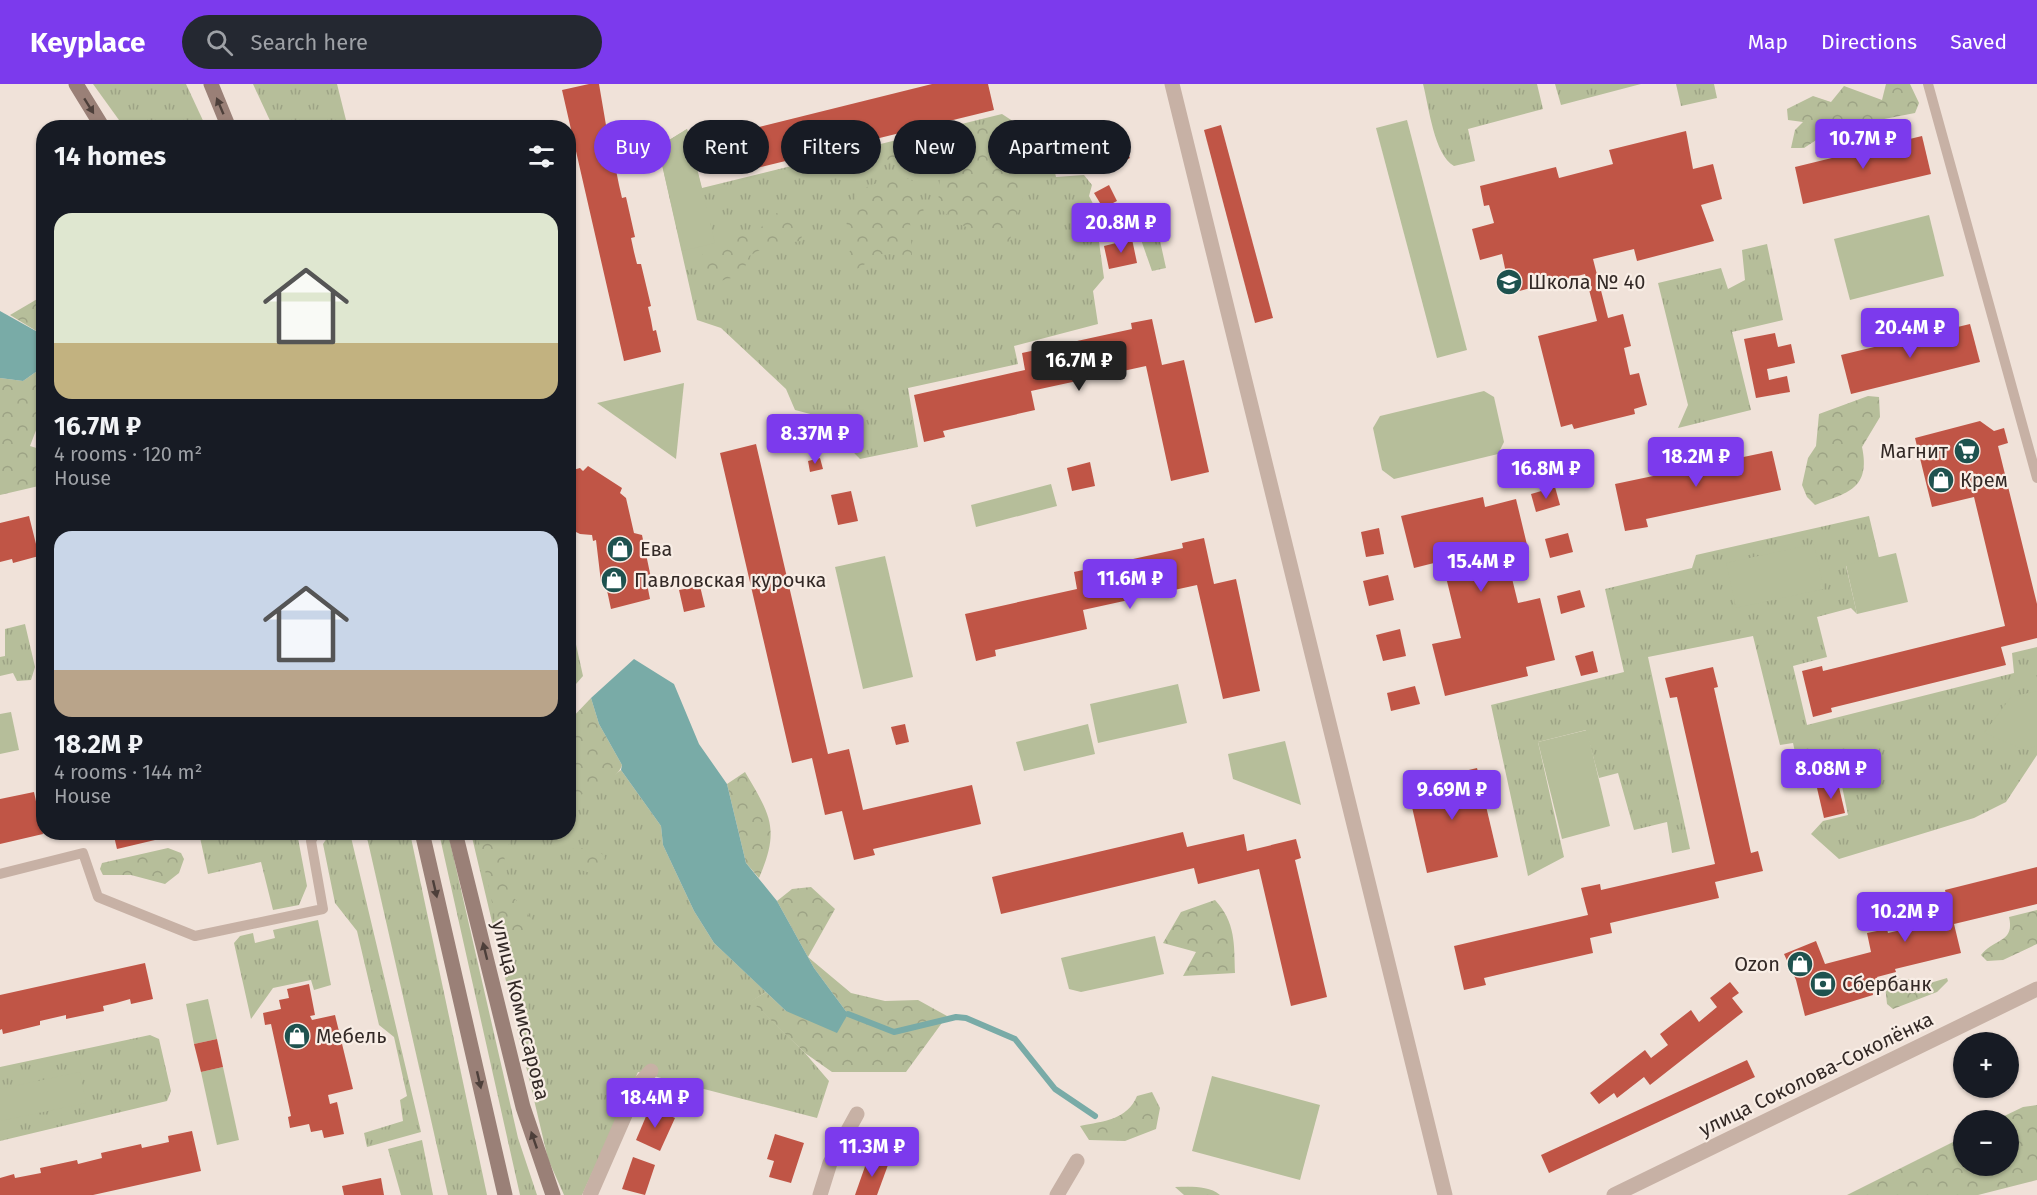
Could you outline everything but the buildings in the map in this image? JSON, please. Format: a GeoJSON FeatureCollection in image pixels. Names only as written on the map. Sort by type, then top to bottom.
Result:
{"type":"FeatureCollection","features":[{"type":"Feature","properties":{"kind":"main road"},"geometry":{"type":"LineString","coordinates":[[76,84],[98,120]]}},
{"type":"Feature","properties":{"kind":"main road"},"geometry":{"type":"LineString","coordinates":[[210,84],[226,120]]}},
{"type":"Feature","properties":{"kind":"main road"},"geometry":{"type":"LineString","coordinates":[[424,840],[505,1195]]}},
{"type":"Feature","properties":{"kind":"main road","name":"улица Комиссарова"},"geometry":{"type":"LineString","coordinates":[[457,840],[523,1107],[553,1195]]}},
{"type":"Feature","properties":{"kind":"street"},"geometry":{"type":"LineString","coordinates":[[1172,84],[1444,1195]]}},
{"type":"Feature","properties":{"kind":"street","name":"улица Соколова-Соколёнка"},"geometry":{"type":"LineString","coordinates":[[1614,1195],[2037,989]]}},
{"type":"Feature","properties":{"kind":"street"},"geometry":{"type":"LineString","coordinates":[[590,1195],[638,1085],[651,1071]]}},
{"type":"Feature","properties":{"kind":"street"},"geometry":{"type":"LineString","coordinates":[[820,1195],[830,1163],[857,1114]]}},
{"type":"Feature","properties":{"kind":"street"},"geometry":{"type":"LineString","coordinates":[[1057,1195],[1077,1161]]}},
{"type":"Feature","properties":{"kind":"lane"},"geometry":{"type":"LineString","coordinates":[[1928,84],[2037,478]]}},
{"type":"Feature","properties":{"kind":"lane"},"geometry":{"type":"LineString","coordinates":[[0,873],[82,853],[98,897],[195,936],[323,909],[312,840]]}},
{"type":"Feature","properties":{"kind":"green space"},"geometry":{"type":"Polygon","coordinates":[[[93,84],[186,84],[203,120],[119,120],[93,84]]]}},
{"type":"Feature","properties":{"kind":"green space"},"geometry":{"type":"Polygon","coordinates":[[[253,84],[337,84],[346,120],[270,120],[253,84]]]}},
{"type":"Feature","properties":{"kind":"green space"},"geometry":{"type":"Polygon","coordinates":[[[1423,84],[1537,84],[1543,109],[1468,129],[1475,161],[1454,166],[1447,160],[1437,141],[1423,84]]]}},
{"type":"Feature","properties":{"kind":"green space"},"geometry":{"type":"Polygon","coordinates":[[[1555,84],[1641,84],[1561,105],[1555,84]]]}},
{"type":"Feature","properties":{"kind":"green space"},"geometry":{"type":"Polygon","coordinates":[[[1676,84],[1714,84],[1717,98],[1681,106],[1676,84]]]}},
{"type":"Feature","properties":{"kind":"green space"},"geometry":{"type":"Polygon","coordinates":[[[1886,84],[1910,84],[1919,103],[1915,113],[1833,129],[1804,148],[1791,148],[1795,130],[1803,122],[1788,120],[1787,109],[1813,96],[1831,102],[1844,86],[1882,100],[1886,84]]]}},
{"type":"Feature","properties":{"kind":"green space"},"geometry":{"type":"Polygon","coordinates":[[[1002,114],[1011,120],[988,120],[988,174],[1055,174],[1056,177],[1084,175],[1092,185],[1089,196],[1104,225],[1143,204],[1155,218],[1166,268],[1152,271],[1139,234],[1099,242],[1104,278],[1093,291],[1098,324],[1014,346],[1018,364],[908,388],[918,447],[860,459],[818,416],[795,410],[786,389],[721,328],[697,320],[664,174],[671,174],[671,139],[683,131],[683,174],[698,174],[702,188],[759,174],[769,174],[769,171],[781,169],[781,174],[881,174],[881,144],[893,141],[893,174],[976,174],[976,120],[1002,114]]]}},
{"type":"Feature","properties":{"kind":"green space"},"geometry":{"type":"Polygon","coordinates":[[[1407,120],[1467,350],[1437,358],[1376,128],[1407,120]]]}},
{"type":"Feature","properties":{"kind":"green space"},"geometry":{"type":"Polygon","coordinates":[[[988,125],[988,174],[1024,174],[1027,183],[1009,243],[956,223],[938,206],[940,174],[976,174],[976,128],[988,125]]]}},
{"type":"Feature","properties":{"kind":"green space"},"geometry":{"type":"Polygon","coordinates":[[[683,131],[683,174],[698,174],[715,243],[682,251],[664,174],[671,174],[671,139],[683,131]]]}},
{"type":"Feature","properties":{"kind":"green space"},"geometry":{"type":"Polygon","coordinates":[[[893,149],[893,158],[881,162],[881,152],[893,149]]]}},
{"type":"Feature","properties":{"kind":"green space"},"geometry":{"type":"Polygon","coordinates":[[[904,177],[915,182],[910,195],[924,210],[910,222],[912,255],[881,254],[849,274],[846,260],[852,246],[846,221],[855,204],[857,191],[885,180],[904,177]]]}},
{"type":"Feature","properties":{"kind":"green space"},"geometry":{"type":"Polygon","coordinates":[[[773,213],[790,214],[803,227],[801,241],[767,246],[749,256],[742,275],[713,283],[705,279],[701,256],[726,236],[761,228],[767,216],[773,213]]]}},
{"type":"Feature","properties":{"kind":"green space"},"geometry":{"type":"Polygon","coordinates":[[[1929,215],[1944,276],[1850,300],[1834,239],[1929,215]]]}},
{"type":"Feature","properties":{"kind":"green space"},"geometry":{"type":"Polygon","coordinates":[[[1767,244],[1783,320],[1732,332],[1751,410],[1678,428],[1688,405],[1658,283],[1721,268],[1728,289],[1745,280],[1742,250],[1767,244]]]}},
{"type":"Feature","properties":{"kind":"green space"},"geometry":{"type":"Polygon","coordinates":[[[36,300],[36,331],[10,315],[36,300]]]}},
{"type":"Feature","properties":{"kind":"green space"},"geometry":{"type":"Polygon","coordinates":[[[36,372],[36,430],[30,446],[36,448],[36,487],[0,495],[0,378],[23,381],[36,372]]]}},
{"type":"Feature","properties":{"kind":"green space"},"geometry":{"type":"Polygon","coordinates":[[[684,383],[676,459],[597,403],[684,383]]]}},
{"type":"Feature","properties":{"kind":"green space"},"geometry":{"type":"Polygon","coordinates":[[[1484,391],[1494,397],[1504,442],[1498,454],[1394,479],[1382,470],[1373,428],[1380,416],[1484,391]]]}},
{"type":"Feature","properties":{"kind":"green space"},"geometry":{"type":"Polygon","coordinates":[[[1868,396],[1879,397],[1880,417],[1862,447],[1864,461],[1860,481],[1837,497],[1815,505],[1807,497],[1802,485],[1808,458],[1816,446],[1819,414],[1868,396]]]}},
{"type":"Feature","properties":{"kind":"green space"},"geometry":{"type":"Polygon","coordinates":[[[1051,484],[1057,506],[976,527],[971,505],[1051,484]]]}},
{"type":"Feature","properties":{"kind":"green space"},"geometry":{"type":"Polygon","coordinates":[[[1869,516],[1879,558],[1846,566],[1857,614],[1851,608],[1817,617],[1827,657],[1793,666],[1807,725],[2014,673],[2012,653],[2037,647],[2037,755],[2006,802],[1974,818],[1839,859],[1811,834],[1823,821],[1848,815],[1839,772],[1801,780],[1793,743],[1780,745],[1753,636],[1648,657],[1690,849],[1672,853],[1667,822],[1634,830],[1618,773],[1599,778],[1586,730],[1538,742],[1564,857],[1528,876],[1491,705],[1624,672],[1605,589],[1692,568],[1696,555],[1869,516]]]}},
{"type":"Feature","properties":{"kind":"green space"},"geometry":{"type":"Polygon","coordinates":[[[1814,544],[1824,589],[1736,608],[1726,563],[1814,544]]]}},
{"type":"Feature","properties":{"kind":"green space"},"geometry":{"type":"Polygon","coordinates":[[[1896,553],[1908,602],[1857,614],[1846,565],[1896,553]]]}},
{"type":"Feature","properties":{"kind":"green space"},"geometry":{"type":"Polygon","coordinates":[[[885,556],[913,677],[863,689],[835,567],[885,556]]]}},
{"type":"Feature","properties":{"kind":"green space"},"geometry":{"type":"Polygon","coordinates":[[[25,624],[35,667],[31,680],[17,681],[13,673],[0,676],[0,657],[5,656],[5,629],[25,624]]]}},
{"type":"Feature","properties":{"kind":"green space"},"geometry":{"type":"Polygon","coordinates":[[[576,644],[583,676],[576,684],[576,644]]]}},
{"type":"Feature","properties":{"kind":"green space"},"geometry":{"type":"Polygon","coordinates":[[[1178,684],[1187,723],[1098,743],[1090,704],[1178,684]]]}},
{"type":"Feature","properties":{"kind":"green space"},"geometry":{"type":"Polygon","coordinates":[[[2037,691],[2037,746],[2025,750],[1984,733],[2011,697],[2037,691]]]}},
{"type":"Feature","properties":{"kind":"green space"},"geometry":{"type":"Polygon","coordinates":[[[591,698],[599,724],[622,765],[614,776],[600,787],[576,796],[576,714],[591,698]]]}},
{"type":"Feature","properties":{"kind":"green space"},"geometry":{"type":"Polygon","coordinates":[[[11,712],[19,750],[0,754],[0,714],[11,712]]]}},
{"type":"Feature","properties":{"kind":"green space"},"geometry":{"type":"Polygon","coordinates":[[[1088,724],[1095,754],[1024,771],[1016,742],[1088,724]]]}},
{"type":"Feature","properties":{"kind":"green space"},"geometry":{"type":"Polygon","coordinates":[[[1587,730],[1610,826],[1562,839],[1538,742],[1587,730]]]}},
{"type":"Feature","properties":{"kind":"green space"},"geometry":{"type":"Polygon","coordinates":[[[1285,741],[1301,805],[1233,779],[1228,754],[1285,741]]]}},
{"type":"Feature","properties":{"kind":"green space"},"geometry":{"type":"Polygon","coordinates":[[[621,770],[661,826],[663,845],[694,911],[714,943],[766,992],[752,1001],[805,1053],[829,1081],[817,1118],[638,1072],[582,1195],[564,1195],[548,1159],[473,840],[576,840],[576,794],[601,785],[621,770]]]}},
{"type":"Feature","properties":{"kind":"green space"},"geometry":{"type":"Polygon","coordinates":[[[745,772],[761,800],[770,823],[769,847],[759,878],[746,863],[727,784],[745,772]]]}},
{"type":"Feature","properties":{"kind":"green space"},"geometry":{"type":"Polygon","coordinates":[[[201,840],[298,840],[307,886],[299,905],[273,910],[261,862],[208,874],[201,840]]]}},
{"type":"Feature","properties":{"kind":"green space"},"geometry":{"type":"Polygon","coordinates":[[[326,840],[352,840],[421,1132],[367,1147],[364,1133],[403,1121],[400,1100],[407,1096],[394,1037],[379,1025],[357,931],[335,903],[323,844],[326,840]]]}},
{"type":"Feature","properties":{"kind":"green space"},"geometry":{"type":"Polygon","coordinates":[[[368,840],[411,840],[487,1195],[448,1195],[368,840]]]}},
{"type":"Feature","properties":{"kind":"green space"},"geometry":{"type":"Polygon","coordinates":[[[441,840],[450,840],[518,1138],[537,1195],[520,1195],[441,840]]]}},
{"type":"Feature","properties":{"kind":"green space"},"geometry":{"type":"Polygon","coordinates":[[[479,840],[511,840],[504,855],[510,893],[534,922],[522,944],[512,948],[501,944],[479,840]]]}},
{"type":"Feature","properties":{"kind":"green space"},"geometry":{"type":"Polygon","coordinates":[[[168,848],[181,853],[184,859],[179,873],[165,884],[131,875],[103,875],[100,869],[102,863],[168,848]]]}},
{"type":"Feature","properties":{"kind":"green space"},"geometry":{"type":"Polygon","coordinates":[[[595,848],[605,857],[601,871],[590,873],[575,868],[570,859],[571,849],[595,848]]]}},
{"type":"Feature","properties":{"kind":"green space"},"geometry":{"type":"Polygon","coordinates":[[[811,887],[835,909],[808,957],[851,993],[885,1001],[918,1000],[947,1016],[906,1072],[832,1072],[805,1053],[751,1001],[766,992],[786,1011],[848,1014],[814,968],[777,901],[792,889],[811,887]]]}},
{"type":"Feature","properties":{"kind":"green space"},"geometry":{"type":"Polygon","coordinates":[[[1215,900],[1227,917],[1230,926],[1234,943],[1235,973],[1183,976],[1196,952],[1163,943],[1181,912],[1215,900]]]}},
{"type":"Feature","properties":{"kind":"green space"},"geometry":{"type":"Polygon","coordinates":[[[2037,910],[2037,944],[2003,960],[1987,961],[1981,955],[2009,932],[2009,917],[2037,910]]]}},
{"type":"Feature","properties":{"kind":"green space"},"geometry":{"type":"Polygon","coordinates":[[[318,920],[331,985],[314,990],[311,980],[273,988],[251,1019],[234,943],[240,936],[253,933],[255,943],[275,938],[273,930],[318,920]]]}},
{"type":"Feature","properties":{"kind":"green space"},"geometry":{"type":"Polygon","coordinates":[[[1155,936],[1164,974],[1081,992],[1069,989],[1061,958],[1155,936]]]}},
{"type":"Feature","properties":{"kind":"green space"},"geometry":{"type":"Polygon","coordinates":[[[1901,978],[1930,983],[1947,978],[1948,981],[1937,992],[1893,1009],[1887,1004],[1885,985],[1901,978]]]}},
{"type":"Feature","properties":{"kind":"green space"},"geometry":{"type":"Polygon","coordinates":[[[208,999],[217,1039],[194,1044],[186,1004],[208,999]]]}},
{"type":"Feature","properties":{"kind":"green space"},"geometry":{"type":"Polygon","coordinates":[[[150,1035],[159,1039],[171,1091],[167,1101],[0,1141],[0,1067],[150,1035]]]}},
{"type":"Feature","properties":{"kind":"green space"},"geometry":{"type":"Polygon","coordinates":[[[223,1067],[239,1140],[217,1145],[201,1072],[223,1067]]]}},
{"type":"Feature","properties":{"kind":"green space"},"geometry":{"type":"Polygon","coordinates":[[[80,1072],[86,1103],[0,1121],[0,1089],[80,1072]]]}},
{"type":"Feature","properties":{"kind":"green space"},"geometry":{"type":"Polygon","coordinates":[[[1212,1076],[1320,1105],[1300,1180],[1192,1151],[1212,1076]]]}},
{"type":"Feature","properties":{"kind":"green space"},"geometry":{"type":"Polygon","coordinates":[[[1152,1092],[1160,1108],[1156,1129],[1125,1141],[1089,1140],[1080,1126],[1106,1121],[1121,1115],[1133,1104],[1137,1096],[1152,1092]]]}},
{"type":"Feature","properties":{"kind":"green space"},"geometry":{"type":"Polygon","coordinates":[[[2037,1105],[2037,1180],[1978,1195],[1847,1195],[1953,1142],[1953,1176],[2019,1176],[2019,1110],[2017,1110],[2037,1105]]]}},
{"type":"Feature","properties":{"kind":"green space"},"geometry":{"type":"Polygon","coordinates":[[[422,1140],[433,1195],[401,1195],[388,1149],[422,1140]]]}},
{"type":"Feature","properties":{"kind":"green space"},"geometry":{"type":"Polygon","coordinates":[[[1175,1187],[1204,1188],[1220,1195],[1184,1195],[1175,1187]]]}},
{"type":"Feature","properties":{"kind":"water"},"geometry":{"type":"Polygon","coordinates":[[[0,311],[36,331],[36,372],[23,381],[0,378],[0,311]]]}},
{"type":"Feature","properties":{"kind":"water"},"geometry":{"type":"Polygon","coordinates":[[[634,659],[674,684],[699,744],[727,784],[746,863],[777,901],[814,968],[848,1014],[837,1033],[786,1011],[714,943],[694,911],[663,845],[661,826],[621,770],[622,765],[599,724],[591,698],[634,659]]]}},
{"type":"Feature","properties":{"kind":"waterway"},"geometry":{"type":"LineString","coordinates":[[848,1014],[894,1032],[956,1017],[966,1018],[1015,1039],[1055,1089],[1095,1116]]}},
{"type":"Feature","properties":{"kind":"place","name":"Школа № 40"},"geometry":{"type":"Point","coordinates":[1509,282]}},
{"type":"Feature","properties":{"kind":"place","name":"Магнит"},"geometry":{"type":"Point","coordinates":[1967,451]}},
{"type":"Feature","properties":{"kind":"place","name":"Крем"},"geometry":{"type":"Point","coordinates":[1941,480]}},
{"type":"Feature","properties":{"kind":"place","name":"Ева"},"geometry":{"type":"Point","coordinates":[620,549]}},
{"type":"Feature","properties":{"kind":"place","name":"Павловская курочка"},"geometry":{"type":"Point","coordinates":[614,580]}},
{"type":"Feature","properties":{"kind":"place","name":"Ozon"},"geometry":{"type":"Point","coordinates":[1800,964]}},
{"type":"Feature","properties":{"kind":"place","name":"Сбербанк"},"geometry":{"type":"Point","coordinates":[1823,984]}},
{"type":"Feature","properties":{"kind":"place","name":"Мебель"},"geometry":{"type":"Point","coordinates":[297,1036]}}]}
